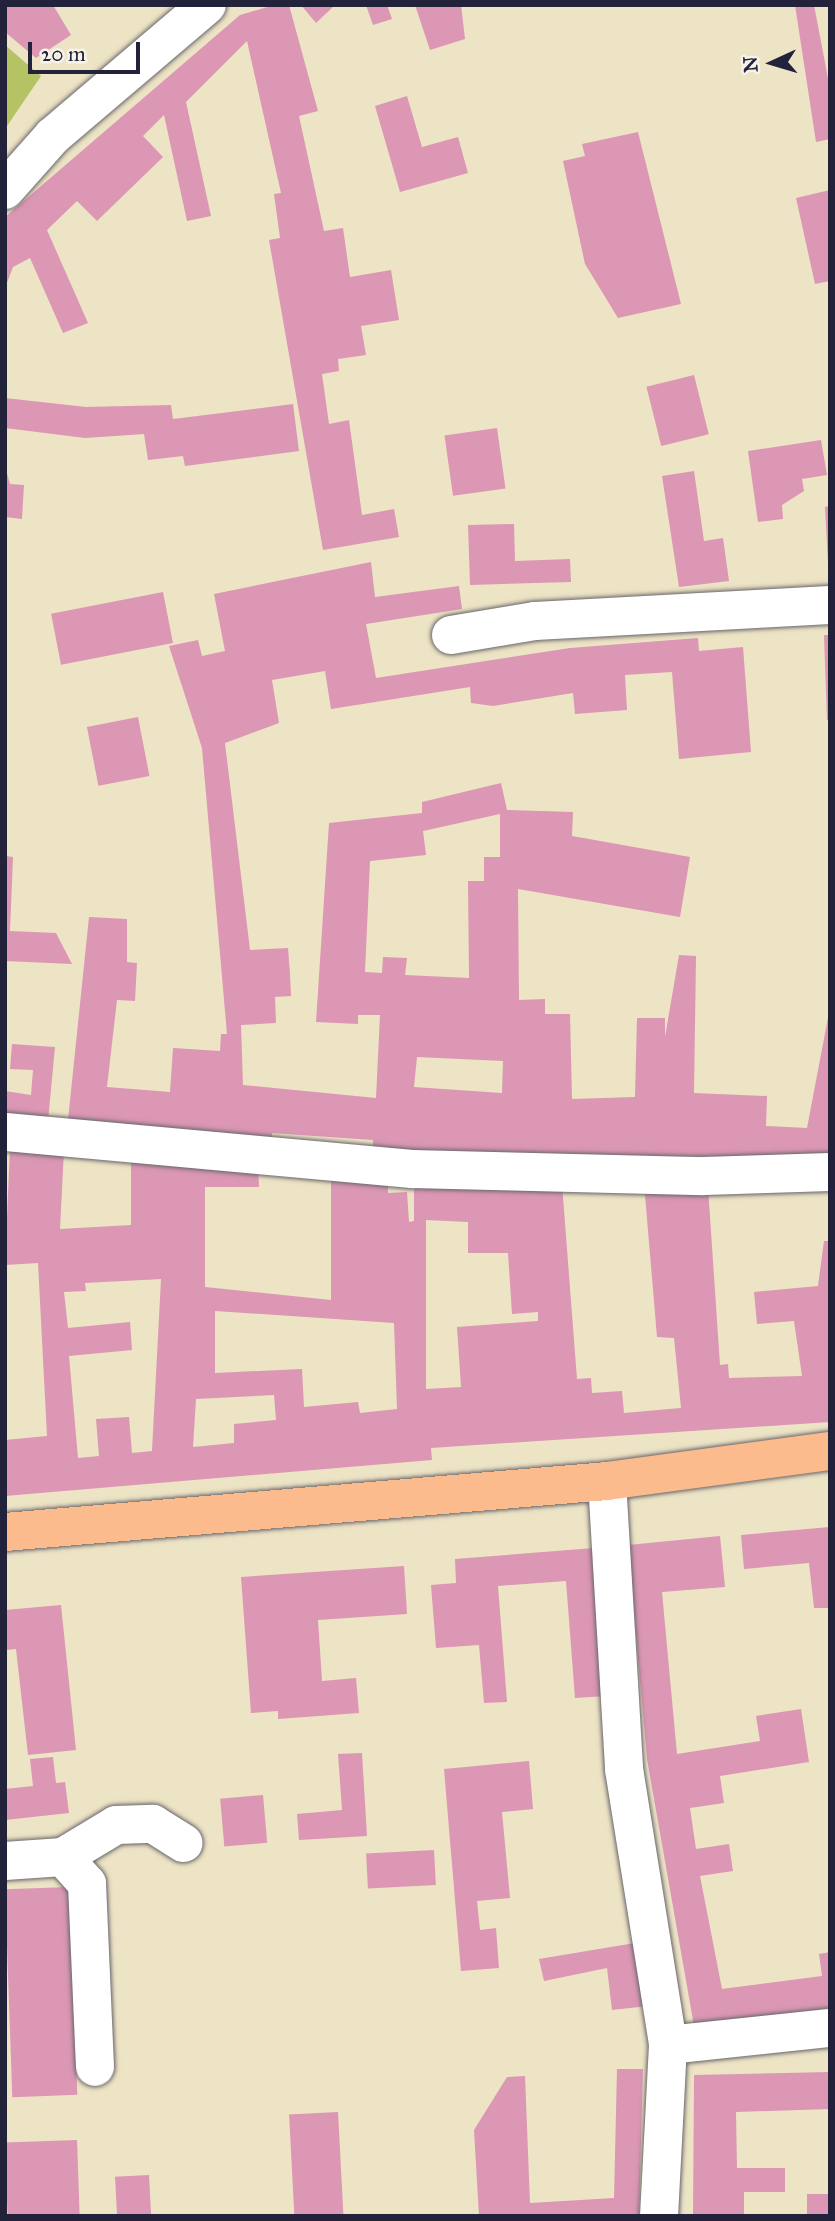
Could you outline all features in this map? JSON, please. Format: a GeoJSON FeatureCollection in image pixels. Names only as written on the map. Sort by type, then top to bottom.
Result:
{"type":"FeatureCollection","features":[{"type":"Feature","properties":{"kind":"main road"},"geometry":{"type":"LineString","coordinates":[[5,1532],[607,1482],[830,1451]]}},
{"type":"Feature","properties":{"kind":"street"},"geometry":{"type":"LineString","coordinates":[[5,190],[54,136],[207,5]]}},
{"type":"Feature","properties":{"kind":"street"},"geometry":{"type":"LineString","coordinates":[[451,635],[535,621],[830,605]]}},
{"type":"Feature","properties":{"kind":"street"},"geometry":{"type":"LineString","coordinates":[[5,1132],[412,1169],[704,1176],[830,1172]]}},
{"type":"Feature","properties":{"kind":"street"},"geometry":{"type":"LineString","coordinates":[[607,1482],[624,1769],[668,2045],[659,2216]]}},
{"type":"Feature","properties":{"kind":"street"},"geometry":{"type":"LineString","coordinates":[[5,1861],[63,1857],[116,1825],[153,1824],[183,1843]]}},
{"type":"Feature","properties":{"kind":"street"},"geometry":{"type":"LineString","coordinates":[[63,1857],[87,1884],[95,2067]]}},
{"type":"Feature","properties":{"kind":"street"},"geometry":{"type":"LineString","coordinates":[[668,2045],[830,2028]]}},
{"type":"Feature","properties":{"kind":"green space"},"geometry":{"type":"Polygon","coordinates":[[[5,45],[41,76],[5,129],[5,45]]]}},
{"type":"Feature","properties":{"kind":"building"},"geometry":{"type":"Polygon","coordinates":[[[5,5],[53,5],[71,35],[36,58],[5,32],[5,5]]]}},
{"type":"Feature","properties":{"kind":"building"},"geometry":{"type":"Polygon","coordinates":[[[274,5],[289,5],[318,111],[299,116],[324,231],[343,228],[350,277],[391,270],[399,320],[361,326],[366,355],[338,359],[339,371],[322,374],[329,424],[349,420],[362,515],[394,509],[399,537],[323,550],[269,240],[280,238],[274,194],[281,193],[247,41],[186,102],[211,216],[187,221],[164,115],[143,136],[163,157],[97,221],[77,201],[47,230],[88,323],[63,333],[30,258],[13,267],[5,288],[5,217],[240,15],[274,5]]]}},
{"type":"Feature","properties":{"kind":"building"},"geometry":{"type":"Polygon","coordinates":[[[301,5],[335,5],[316,23],[301,5]]]}},
{"type":"Feature","properties":{"kind":"building"},"geometry":{"type":"Polygon","coordinates":[[[366,5],[387,5],[392,19],[373,25],[366,5]]]}},
{"type":"Feature","properties":{"kind":"building"},"geometry":{"type":"Polygon","coordinates":[[[415,5],[461,5],[465,39],[430,50],[415,5]]]}},
{"type":"Feature","properties":{"kind":"building"},"geometry":{"type":"Polygon","coordinates":[[[795,5],[814,5],[830,89],[830,139],[816,142],[795,5]]]}},
{"type":"Feature","properties":{"kind":"building"},"geometry":{"type":"Polygon","coordinates":[[[407,96],[422,147],[458,137],[468,173],[400,192],[375,106],[407,96]]]}},
{"type":"Feature","properties":{"kind":"building"},"geometry":{"type":"Polygon","coordinates":[[[638,132],[681,304],[618,318],[585,264],[563,161],[585,156],[582,144],[638,132]]]}},
{"type":"Feature","properties":{"kind":"building"},"geometry":{"type":"Polygon","coordinates":[[[830,190],[830,281],[815,284],[796,198],[830,190]]]}},
{"type":"Feature","properties":{"kind":"building"},"geometry":{"type":"Polygon","coordinates":[[[694,375],[709,434],[661,446],[646,387],[694,375]]]}},
{"type":"Feature","properties":{"kind":"building"},"geometry":{"type":"Polygon","coordinates":[[[5,398],[86,407],[171,405],[173,419],[293,404],[299,451],[185,466],[183,456],[148,460],[144,434],[85,438],[5,428],[5,398]]]}},
{"type":"Feature","properties":{"kind":"building"},"geometry":{"type":"Polygon","coordinates":[[[497,428],[505,488],[453,496],[445,435],[497,428]]]}},
{"type":"Feature","properties":{"kind":"building"},"geometry":{"type":"Polygon","coordinates":[[[821,440],[827,475],[802,479],[804,491],[782,505],[783,519],[758,522],[748,451],[821,440]]]}},
{"type":"Feature","properties":{"kind":"building"},"geometry":{"type":"Polygon","coordinates":[[[6,470],[10,484],[24,485],[22,519],[5,517],[6,470]]]}},
{"type":"Feature","properties":{"kind":"building"},"geometry":{"type":"Polygon","coordinates":[[[694,471],[704,541],[723,538],[729,581],[679,587],[662,476],[694,471]]]}},
{"type":"Feature","properties":{"kind":"building"},"geometry":{"type":"Polygon","coordinates":[[[830,506],[830,562],[828,562],[825,507],[830,506]]]}},
{"type":"Feature","properties":{"kind":"building"},"geometry":{"type":"Polygon","coordinates":[[[514,524],[515,561],[570,559],[571,582],[470,585],[468,525],[514,524]]]}},
{"type":"Feature","properties":{"kind":"building"},"geometry":{"type":"Polygon","coordinates":[[[371,562],[375,597],[459,586],[462,609],[366,624],[376,678],[570,648],[698,638],[699,651],[743,647],[751,752],[679,759],[672,672],[625,675],[627,710],[575,714],[573,693],[493,706],[471,703],[470,687],[331,709],[325,671],[272,680],[279,723],[225,743],[250,950],[288,948],[290,974],[291,996],[275,997],[276,1023],[241,1025],[243,1085],[376,1098],[380,1015],[358,1015],[358,1024],[316,1022],[329,823],[422,813],[422,802],[501,783],[507,810],[573,812],[572,836],[690,857],[680,917],[518,889],[519,1000],[545,999],[545,1014],[570,1014],[572,1099],[635,1097],[637,1018],[665,1018],[665,1037],[679,955],[696,956],[694,1093],[767,1096],[766,1126],[807,1128],[830,1007],[830,1158],[373,1152],[373,1140],[272,1133],[272,1140],[68,1120],[89,917],[127,919],[127,962],[137,963],[135,1001],[117,1000],[107,1087],[170,1092],[173,1048],[220,1051],[221,1034],[227,1034],[202,748],[169,646],[198,640],[202,656],[225,651],[214,594],[371,562]],[[500,814],[423,831],[426,855],[370,861],[365,972],[382,973],[383,957],[407,958],[405,975],[469,978],[468,881],[484,881],[484,857],[500,857],[500,814]],[[417,1057],[414,1087],[502,1093],[503,1061],[417,1057]]]}},
{"type":"Feature","properties":{"kind":"building"},"geometry":{"type":"Polygon","coordinates":[[[163,592],[173,643],[61,665],[51,614],[163,592]]]}},
{"type":"Feature","properties":{"kind":"building"},"geometry":{"type":"Polygon","coordinates":[[[824,635],[830,635],[830,720],[827,720],[824,635]]]}},
{"type":"Feature","properties":{"kind":"building"},"geometry":{"type":"Polygon","coordinates":[[[138,717],[149,776],[98,786],[87,727],[138,717]]]}},
{"type":"Feature","properties":{"kind":"building"},"geometry":{"type":"Polygon","coordinates":[[[5,856],[13,857],[10,931],[56,933],[72,964],[5,961],[5,856]]]}},
{"type":"Feature","properties":{"kind":"building"},"geometry":{"type":"Polygon","coordinates":[[[12,1044],[55,1047],[48,1121],[5,1115],[5,1091],[31,1095],[33,1070],[10,1069],[12,1044]]]}},
{"type":"Feature","properties":{"kind":"building"},"geometry":{"type":"Polygon","coordinates":[[[10,1147],[64,1150],[60,1229],[131,1225],[131,1159],[258,1164],[259,1187],[205,1187],[205,1287],[331,1300],[331,1180],[388,1177],[388,1193],[407,1192],[409,1222],[414,1221],[414,1182],[562,1184],[577,1379],[591,1378],[592,1393],[622,1391],[624,1413],[681,1408],[674,1338],[657,1337],[644,1183],[708,1187],[720,1365],[728,1364],[729,1378],[802,1376],[794,1321],[757,1324],[754,1292],[818,1286],[824,1241],[830,1241],[830,1422],[431,1448],[432,1460],[5,1496],[5,1440],[47,1436],[38,1263],[5,1265],[10,1147]],[[426,1220],[426,1389],[461,1387],[457,1327],[538,1321],[538,1312],[512,1314],[508,1253],[468,1253],[468,1222],[426,1220]],[[161,1279],[85,1283],[86,1291],[64,1292],[68,1328],[130,1322],[132,1350],[69,1356],[78,1458],[99,1456],[96,1419],[129,1417],[132,1453],[152,1451],[161,1279]],[[215,1311],[215,1373],[302,1369],[304,1407],[358,1402],[360,1413],[397,1409],[394,1323],[215,1311]],[[274,1395],[196,1399],[193,1447],[234,1443],[234,1424],[276,1420],[274,1395]]]}},
{"type":"Feature","properties":{"kind":"building"},"geometry":{"type":"Polygon","coordinates":[[[830,1527],[830,1608],[814,1608],[809,1563],[744,1569],[741,1535],[830,1527]]]}},
{"type":"Feature","properties":{"kind":"building"},"geometry":{"type":"Polygon","coordinates":[[[720,1536],[725,1587],[662,1592],[677,1754],[760,1741],[756,1716],[801,1709],[809,1762],[720,1776],[724,1803],[690,1808],[696,1849],[729,1844],[733,1871],[700,1876],[722,1989],[822,1976],[819,1954],[830,1952],[830,2008],[694,2026],[647,1759],[628,1545],[720,1536]]]}},
{"type":"Feature","properties":{"kind":"building"},"geometry":{"type":"Polygon","coordinates":[[[594,1548],[607,1696],[575,1698],[566,1581],[498,1586],[507,1702],[484,1703],[479,1645],[436,1648],[431,1585],[456,1583],[455,1559],[594,1548]]]}},
{"type":"Feature","properties":{"kind":"building"},"geometry":{"type":"Polygon","coordinates":[[[404,1566],[407,1614],[318,1620],[322,1681],[356,1678],[359,1713],[278,1719],[278,1711],[251,1713],[241,1577],[404,1566]]]}},
{"type":"Feature","properties":{"kind":"building"},"geometry":{"type":"Polygon","coordinates":[[[61,1605],[76,1750],[28,1755],[16,1649],[5,1650],[5,1610],[61,1605]]]}},
{"type":"Feature","properties":{"kind":"building"},"geometry":{"type":"Polygon","coordinates":[[[362,1753],[367,1836],[299,1840],[297,1814],[342,1810],[338,1754],[362,1753]]]}},
{"type":"Feature","properties":{"kind":"building"},"geometry":{"type":"Polygon","coordinates":[[[53,1757],[56,1783],[65,1782],[69,1813],[5,1820],[5,1789],[33,1786],[30,1759],[53,1757]]]}},
{"type":"Feature","properties":{"kind":"building"},"geometry":{"type":"Polygon","coordinates":[[[529,1761],[533,1809],[502,1812],[510,1898],[477,1901],[480,1930],[496,1928],[499,1968],[461,1971],[444,1769],[529,1761]]]}},
{"type":"Feature","properties":{"kind":"building"},"geometry":{"type":"Polygon","coordinates":[[[263,1795],[267,1843],[224,1847],[220,1799],[263,1795]]]}},
{"type":"Feature","properties":{"kind":"building"},"geometry":{"type":"Polygon","coordinates":[[[434,1850],[436,1885],[368,1889],[366,1854],[434,1850]]]}},
{"type":"Feature","properties":{"kind":"building"},"geometry":{"type":"Polygon","coordinates":[[[70,1887],[77,2095],[12,2097],[5,1889],[70,1887]]]}},
{"type":"Feature","properties":{"kind":"building"},"geometry":{"type":"Polygon","coordinates":[[[641,1942],[648,2006],[612,2010],[607,1968],[544,1981],[539,1959],[641,1942]]]}},
{"type":"Feature","properties":{"kind":"building"},"geometry":{"type":"Polygon","coordinates":[[[617,2069],[643,2069],[639,2216],[479,2216],[474,2130],[507,2077],[525,2076],[530,2203],[614,2198],[617,2069]]]}},
{"type":"Feature","properties":{"kind":"building"},"geometry":{"type":"Polygon","coordinates":[[[830,2072],[830,2109],[736,2112],[737,2168],[785,2168],[785,2192],[744,2192],[744,2216],[693,2216],[694,2075],[830,2072]]]}},
{"type":"Feature","properties":{"kind":"building"},"geometry":{"type":"Polygon","coordinates":[[[338,2112],[343,2216],[294,2216],[289,2115],[338,2112]]]}},
{"type":"Feature","properties":{"kind":"building"},"geometry":{"type":"Polygon","coordinates":[[[77,2140],[80,2216],[8,2216],[5,2143],[77,2140]]]}},
{"type":"Feature","properties":{"kind":"building"},"geometry":{"type":"Polygon","coordinates":[[[149,2175],[151,2216],[117,2216],[115,2177],[149,2175]]]}},
{"type":"Feature","properties":{"kind":"building"},"geometry":{"type":"Polygon","coordinates":[[[807,2194],[830,2194],[830,2216],[807,2216],[807,2194]]]}}]}
